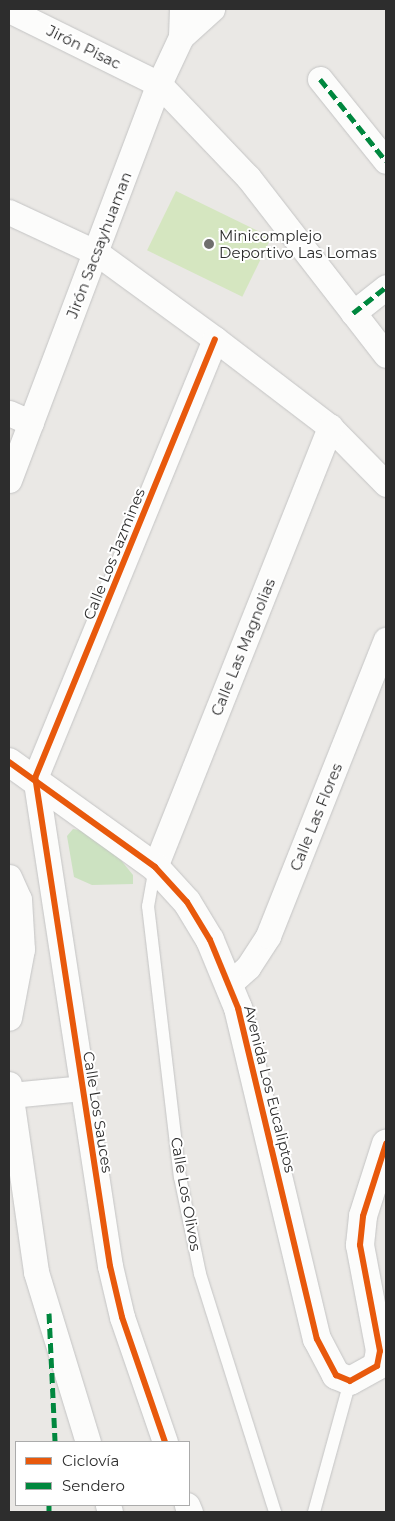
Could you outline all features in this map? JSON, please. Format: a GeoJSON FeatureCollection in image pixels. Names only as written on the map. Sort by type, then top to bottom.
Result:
{"type":"FeatureCollection","features":[{"type":"Feature","properties":{"kind":"street","name":"Jirón Sacsayhuaman"},"geometry":{"type":"LineString","coordinates":[[9,480],[20,418],[97,253],[158,84],[181,37],[182,9]]}},
{"type":"Feature","properties":{"kind":"street"},"geometry":{"type":"LineString","coordinates":[[181,37],[212,9]]}},
{"type":"Feature","properties":{"kind":"street","name":"Jirón Pisac"},"geometry":{"type":"LineString","coordinates":[[9,10],[158,84],[248,177],[386,354]]}},
{"type":"Feature","properties":{"kind":"street"},"geometry":{"type":"LineString","coordinates":[[320,79],[386,161]]}},
{"type":"Feature","properties":{"kind":"street"},"geometry":{"type":"LineString","coordinates":[[9,212],[97,253],[216,339],[330,427],[386,484]]}},
{"type":"Feature","properties":{"kind":"street"},"geometry":{"type":"LineString","coordinates":[[353,313],[386,287]]}},
{"type":"Feature","properties":{"kind":"street","name":"Calle Los Jazmines"},"geometry":{"type":"LineString","coordinates":[[35,778],[216,339]]}},
{"type":"Feature","properties":{"kind":"street","name":"Calle Las Magnolias"},"geometry":{"type":"LineString","coordinates":[[155,867],[330,427]]}},
{"type":"Feature","properties":{"kind":"street","name":"Calle Las Flores"},"geometry":{"type":"LineString","coordinates":[[228,984],[248,967],[268,936],[386,640]]}},
{"type":"Feature","properties":{"kind":"street","name":"Avenida Los Eucaliptos"},"geometry":{"type":"LineString","coordinates":[[9,762],[35,778],[155,867],[192,909],[210,940],[228,984],[271,1140],[317,1339],[336,1375],[350,1381]]}},
{"type":"Feature","properties":{"kind":"street","name":"Calle Los Sauces"},"geometry":{"type":"LineString","coordinates":[[35,778],[82,1088],[120,1308],[166,1441]]}},
{"type":"Feature","properties":{"kind":"street"},"geometry":{"type":"LineString","coordinates":[[9,876],[19,900],[22,949],[9,1018]]}},
{"type":"Feature","properties":{"kind":"street"},"geometry":{"type":"LineString","coordinates":[[82,1088],[10,1090],[36,1272],[88,1441]]}},
{"type":"Feature","properties":{"kind":"street"},"geometry":{"type":"LineString","coordinates":[[350,1381],[382,1366],[360,1245],[363,1216],[386,1144]]}},
{"type":"Feature","properties":{"kind":"lane","name":"Calle Los Olivos"},"geometry":{"type":"LineString","coordinates":[[155,867],[148,906],[180,1177],[200,1274],[275,1512]]}},
{"type":"Feature","properties":{"kind":"lane"},"geometry":{"type":"LineString","coordinates":[[314,1512],[350,1381]]}},
{"type":"Feature","properties":{"kind":"green space","name":"Minicomplejo Deportivo Las Lomas"},"geometry":{"type":"Polygon","coordinates":[[[176,191],[271,237],[242,297],[147,250],[176,191]]]}},
{"type":"Feature","properties":{"kind":"green space"},"geometry":{"type":"Polygon","coordinates":[[[73,829],[85,831],[116,854],[133,875],[133,884],[92,885],[74,877],[67,836],[73,829]]]}},
{"type":"Feature","properties":{"kind":"marked path"},"geometry":{"type":"LineString","coordinates":[[320,79],[386,161]]}},
{"type":"Feature","properties":{"kind":"marked path"},"geometry":{"type":"LineString","coordinates":[[353,313],[386,287]]}},
{"type":"Feature","properties":{"kind":"marked path"},"geometry":{"type":"LineString","coordinates":[[49,1313],[55,1441]]}},
{"type":"Feature","properties":{"kind":"marked path"},"geometry":{"type":"LineString","coordinates":[[49,1506],[49,1512]]}},
{"type":"Feature","properties":{"kind":"cycle path"},"geometry":{"type":"LineString","coordinates":[[165,1441],[122,1317],[110,1266],[35,778],[215,339]]}},
{"type":"Feature","properties":{"kind":"cycle path"},"geometry":{"type":"LineString","coordinates":[[9,762],[155,867],[187,902],[210,940],[238,1008],[317,1339],[336,1375],[350,1381],[377,1366],[380,1351],[360,1245],[363,1216],[386,1144]]}},
{"type":"Feature","properties":{"kind":"place","name":"Minicomplejo Deportivo Las Lomas"},"geometry":{"type":"Point","coordinates":[209,244]}}]}
